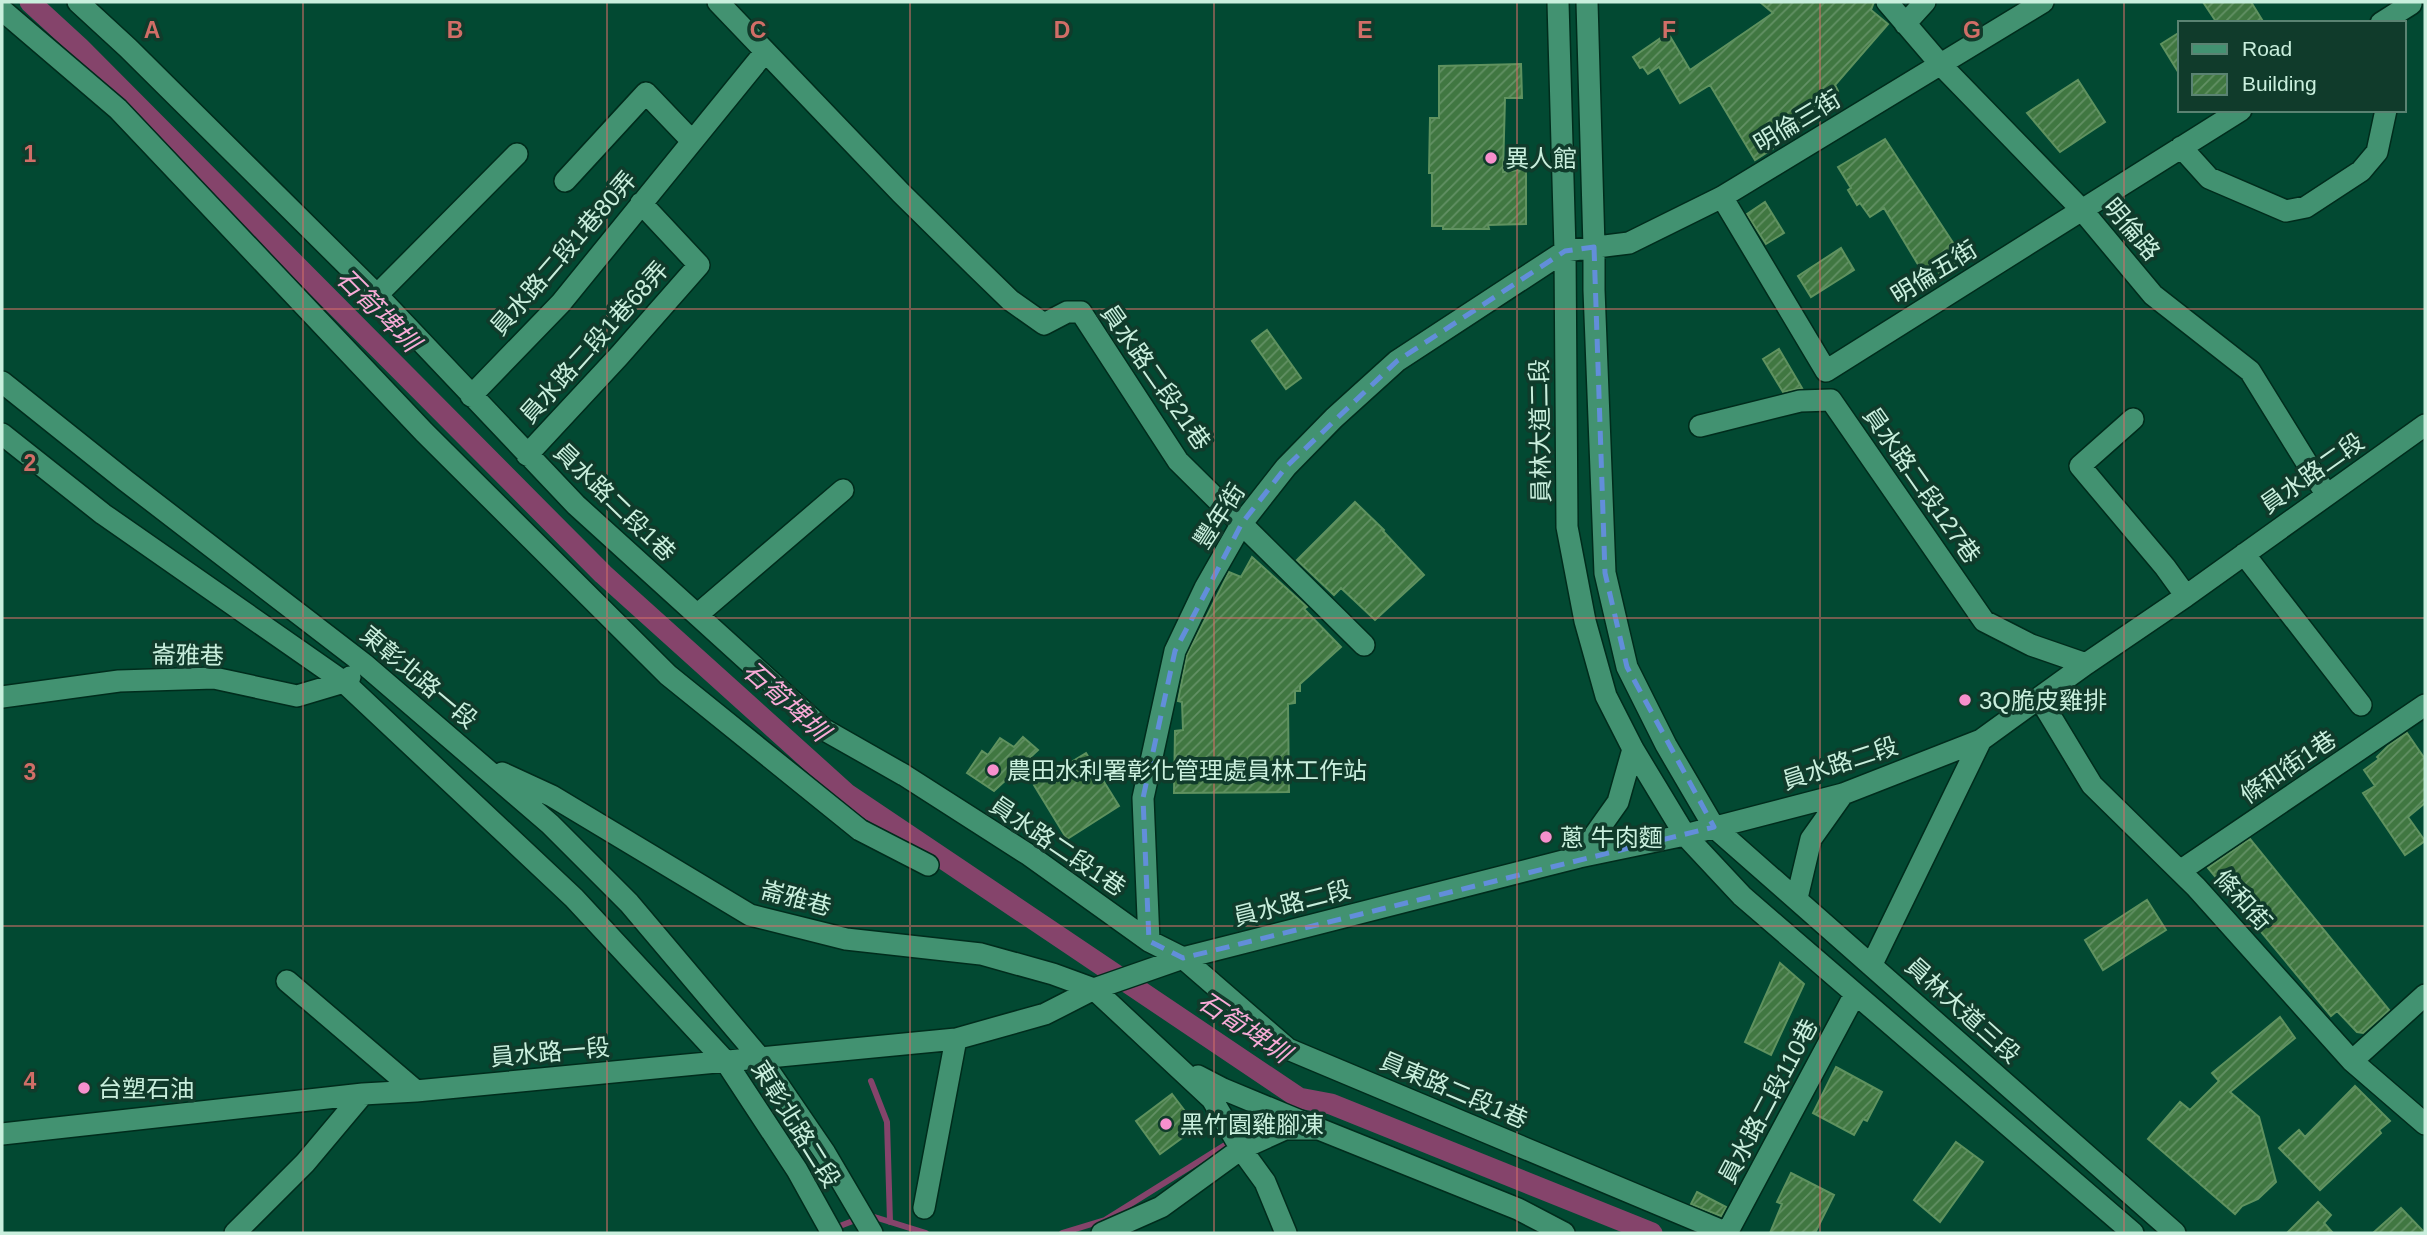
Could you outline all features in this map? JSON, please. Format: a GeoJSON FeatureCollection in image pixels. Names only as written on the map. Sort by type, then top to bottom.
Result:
{"type":"FeatureCollection","features":[{"type":"Feature","properties":{"kind":"street","name":"員水路二段1巷"},"geometry":{"type":"LineString","coordinates":[[78,2],[138,57],[377,295],[576,505],[823,729],[904,775],[1029,855],[1149,941],[1183,958]]}},
{"type":"Feature","properties":{"kind":"street","name":"員水路二段21巷"},"geometry":{"type":"LineString","coordinates":[[718,2],[901,192],[1010,300],[1044,324],[1067,312],[1081,312],[1178,461],[1364,645]]}},
{"type":"Feature","properties":{"kind":"street","name":"員林大道二段"},"geometry":{"type":"LineString","coordinates":[[1558,2],[1565,251],[1567,527],[1586,621],[1606,696],[1633,749],[1685,835]]}},
{"type":"Feature","properties":{"kind":"street"},"geometry":{"type":"LineString","coordinates":[[1587,2],[1605,573],[1627,667],[1666,745],[1714,827]]}},
{"type":"Feature","properties":{"kind":"street","name":"明倫路"},"geometry":{"type":"LineString","coordinates":[[1887,2],[1941,65],[2082,210],[2153,295],[2250,371],[2326,495]]}},
{"type":"Feature","properties":{"kind":"street"},"geometry":{"type":"LineString","coordinates":[[1905,24],[1925,2]]}},
{"type":"Feature","properties":{"kind":"street","name":"明倫三街"},"geometry":{"type":"LineString","coordinates":[[1565,251],[1629,243],[1722,197],[2043,2]]}},
{"type":"Feature","properties":{"kind":"street"},"geometry":{"type":"LineString","coordinates":[[2384,21],[2410,3]]}},
{"type":"Feature","properties":{"kind":"street"},"geometry":{"type":"LineString","coordinates":[[2,10],[118,109],[424,432],[668,675],[860,830],[928,865]]}},
{"type":"Feature","properties":{"kind":"street","name":"員水路二段1巷80弄"},"geometry":{"type":"LineString","coordinates":[[471,396],[561,303],[765,52]]}},
{"type":"Feature","properties":{"kind":"street"},"geometry":{"type":"LineString","coordinates":[[565,181],[646,93],[692,141]]}},
{"type":"Feature","properties":{"kind":"street","name":"明倫五街"},"geometry":{"type":"LineString","coordinates":[[1826,371],[2238,112]]}},
{"type":"Feature","properties":{"kind":"street"},"geometry":{"type":"LineString","coordinates":[[2181,147],[2209,178],[2286,211],[2306,207],[2361,172],[2377,152],[2386,112]]}},
{"type":"Feature","properties":{"kind":"street"},"geometry":{"type":"LineString","coordinates":[[377,295],[517,154]]}},
{"type":"Feature","properties":{"kind":"street"},"geometry":{"type":"LineString","coordinates":[[1700,426],[1800,401],[1821,400],[1826,371],[1722,197]]}},
{"type":"Feature","properties":{"kind":"street","name":"員水路二段1巷68弄"},"geometry":{"type":"LineString","coordinates":[[527,455],[699,265],[641,203]]}},
{"type":"Feature","properties":{"kind":"street","name":"豐年街"},"geometry":{"type":"LineString","coordinates":[[1149,941],[1143,798],[1175,651],[1205,588],[1242,523],[1286,467],[1334,418],[1397,361],[1565,251]]}},
{"type":"Feature","properties":{"kind":"street","name":"東彰北路一段"},"geometry":{"type":"LineString","coordinates":[[2,382],[364,664],[550,824],[629,903],[760,1058]]}},
{"type":"Feature","properties":{"kind":"street","name":"員水路二段127巷"},"geometry":{"type":"LineString","coordinates":[[1821,400],[1831,400],[1984,621],[2031,645],[2086,664]]}},
{"type":"Feature","properties":{"kind":"street"},"geometry":{"type":"LineString","coordinates":[[2133,419],[2080,466],[2186,596]]}},
{"type":"Feature","properties":{"kind":"street","name":"員水路二段"},"geometry":{"type":"LineString","coordinates":[[1094,989],[1183,958],[1579,857],[1685,835],[1843,794],[1981,740],[2424,427]]}},
{"type":"Feature","properties":{"kind":"street"},"geometry":{"type":"LineString","coordinates":[[2,434],[103,514],[344,682],[573,898],[726,1062]]}},
{"type":"Feature","properties":{"kind":"street"},"geometry":{"type":"LineString","coordinates":[[696,615],[842,490]]}},
{"type":"Feature","properties":{"kind":"street"},"geometry":{"type":"LineString","coordinates":[[2244,554],[2361,705]]}},
{"type":"Feature","properties":{"kind":"street","name":"崙雅巷"},"geometry":{"type":"LineString","coordinates":[[2,697],[119,681],[214,678],[297,696],[344,682],[364,664]]}},
{"type":"Feature","properties":{"kind":"street","name":"條和街"},"geometry":{"type":"LineString","coordinates":[[2040,699],[2092,785],[2180,871],[2352,1061],[2425,1124]]}},
{"type":"Feature","properties":{"kind":"street","name":"條和街1巷"},"geometry":{"type":"LineString","coordinates":[[2180,871],[2425,705]]}},
{"type":"Feature","properties":{"kind":"street"},"geometry":{"type":"LineString","coordinates":[[1872,964],[1981,740]]}},
{"type":"Feature","properties":{"kind":"street"},"geometry":{"type":"LineString","coordinates":[[1579,857],[1618,802],[1633,749]]}},
{"type":"Feature","properties":{"kind":"street","name":"崙雅巷"},"geometry":{"type":"LineString","coordinates":[[475,759],[552,796],[750,915],[846,939],[981,954],[1094,989]]}},
{"type":"Feature","properties":{"kind":"street"},"geometry":{"type":"LineString","coordinates":[[1797,898],[1811,839],[1843,794]]}},
{"type":"Feature","properties":{"kind":"street","name":"員林大道三段"},"geometry":{"type":"LineString","coordinates":[[1714,827],[2175,1233]]}},
{"type":"Feature","properties":{"kind":"street"},"geometry":{"type":"LineString","coordinates":[[1685,835],[1742,896],[2133,1233]]}},
{"type":"Feature","properties":{"kind":"street","name":"員東路二段1巷"},"geometry":{"type":"LineString","coordinates":[[1183,958],[1288,1049],[1727,1233]]}},
{"type":"Feature","properties":{"kind":"street"},"geometry":{"type":"LineString","coordinates":[[287,981],[416,1091]]}},
{"type":"Feature","properties":{"kind":"street"},"geometry":{"type":"LineString","coordinates":[[1094,989],[1178,1065],[1217,1094],[1318,1129],[1518,1209],[1564,1233]]}},
{"type":"Feature","properties":{"kind":"street","name":"員水路一段"},"geometry":{"type":"LineString","coordinates":[[2,1134],[363,1094],[956,1039],[1045,1014],[1094,989]]}},
{"type":"Feature","properties":{"kind":"street","name":"員水路二段110巷"},"geometry":{"type":"LineString","coordinates":[[1727,1233],[1855,994]]}},
{"type":"Feature","properties":{"kind":"street"},"geometry":{"type":"LineString","coordinates":[[2352,1061],[2425,995]]}},
{"type":"Feature","properties":{"kind":"street"},"geometry":{"type":"LineString","coordinates":[[924,1208],[956,1039]]}},
{"type":"Feature","properties":{"kind":"street","name":"東彰北路二段"},"geometry":{"type":"LineString","coordinates":[[760,1058],[825,1153],[872,1233]]}},
{"type":"Feature","properties":{"kind":"street","name":"東彰北路二段"},"geometry":{"type":"LineString","coordinates":[[726,1062],[797,1170],[832,1233]]}},
{"type":"Feature","properties":{"kind":"street"},"geometry":{"type":"LineString","coordinates":[[234,1233],[305,1163],[363,1094]]}},
{"type":"Feature","properties":{"kind":"street"},"geometry":{"type":"LineString","coordinates":[[1217,1094],[1241,1149],[1265,1182],[1286,1233]]}},
{"type":"Feature","properties":{"kind":"street"},"geometry":{"type":"LineString","coordinates":[[1102,1233],[1161,1207],[1241,1149],[1285,1129],[1318,1129]]}},
{"type":"Feature","properties":{"kind":"highlighted area"},"geometry":{"type":"Polygon","coordinates":[[[1594,247],[1605,573],[1627,667],[1714,827],[1183,958],[1149,941],[1143,798],[1175,651],[1242,523],[1286,467],[1397,361],[1565,251],[1594,247]]]}},
{"type":"Feature","properties":{"kind":"building"},"geometry":{"type":"Polygon","coordinates":[[[1760,2],[1874,2],[1871,10],[1888,24],[1835,85],[1838,91],[1812,108],[1819,119],[1755,160],[1710,85],[1680,103],[1659,67],[1648,74],[1633,57],[1668,33],[1690,70],[1773,13],[1760,2]]]}},
{"type":"Feature","properties":{"kind":"building"},"geometry":{"type":"Polygon","coordinates":[[[2203,2],[2251,2],[2263,21],[2216,21],[2203,2]]]}},
{"type":"Feature","properties":{"kind":"building"},"geometry":{"type":"Polygon","coordinates":[[[2178,33],[2178,72],[2161,44],[2178,33]]]}},
{"type":"Feature","properties":{"kind":"building"},"geometry":{"type":"Polygon","coordinates":[[[1521,64],[1522,98],[1505,98],[1503,172],[1526,169],[1526,224],[1488,225],[1489,229],[1443,229],[1443,226],[1432,226],[1430,118],[1439,118],[1439,66],[1521,64]]]}},
{"type":"Feature","properties":{"kind":"building"},"geometry":{"type":"Polygon","coordinates":[[[2078,80],[2105,122],[2060,152],[2027,113],[2078,80]]]}},
{"type":"Feature","properties":{"kind":"building"},"geometry":{"type":"Polygon","coordinates":[[[1885,139],[1965,261],[1941,276],[1936,269],[1925,276],[1884,208],[1870,217],[1860,203],[1857,205],[1848,190],[1851,188],[1838,167],[1885,139]]]}},
{"type":"Feature","properties":{"kind":"building"},"geometry":{"type":"Polygon","coordinates":[[[1765,202],[1784,233],[1766,244],[1747,214],[1765,202]]]}},
{"type":"Feature","properties":{"kind":"building"},"geometry":{"type":"Polygon","coordinates":[[[1841,248],[1854,270],[1811,297],[1798,276],[1841,248]]]}},
{"type":"Feature","properties":{"kind":"building"},"geometry":{"type":"Polygon","coordinates":[[[1267,330],[1301,378],[1286,389],[1252,341],[1267,330]]]}},
{"type":"Feature","properties":{"kind":"building"},"geometry":{"type":"Polygon","coordinates":[[[1779,349],[1802,388],[1783,392],[1763,359],[1779,349]]]}},
{"type":"Feature","properties":{"kind":"building"},"geometry":{"type":"Polygon","coordinates":[[[1355,502],[1424,575],[1375,620],[1341,588],[1334,595],[1297,560],[1355,502]]]}},
{"type":"Feature","properties":{"kind":"building"},"geometry":{"type":"Polygon","coordinates":[[[1252,557],[1307,607],[1304,609],[1341,647],[1300,684],[1300,691],[1295,691],[1295,703],[1288,704],[1289,792],[1174,793],[1175,731],[1183,730],[1182,702],[1178,701],[1187,655],[1229,572],[1241,577],[1252,557]]]}},
{"type":"Feature","properties":{"kind":"building"},"geometry":{"type":"Polygon","coordinates":[[[2407,733],[2425,759],[2425,803],[2408,817],[2425,841],[2405,855],[2363,793],[2375,786],[2364,770],[2379,759],[2377,757],[2388,746],[2407,733]]]}},
{"type":"Feature","properties":{"kind":"building","name":"農田水利署彰化管理處員林工作站"},"geometry":{"type":"Polygon","coordinates":[[[1023,737],[1038,750],[994,791],[967,773],[982,751],[988,755],[1000,738],[1014,747],[1023,737]]]}},
{"type":"Feature","properties":{"kind":"building"},"geometry":{"type":"Polygon","coordinates":[[[1086,753],[1119,806],[1067,839],[1034,785],[1086,753]]]}},
{"type":"Feature","properties":{"kind":"building"},"geometry":{"type":"Polygon","coordinates":[[[2250,839],[2389,1010],[2363,1033],[2357,1032],[2337,1011],[2331,1016],[2208,868],[2250,839]]]}},
{"type":"Feature","properties":{"kind":"building"},"geometry":{"type":"Polygon","coordinates":[[[2147,900],[2166,930],[2103,970],[2085,940],[2147,900]]]}},
{"type":"Feature","properties":{"kind":"building"},"geometry":{"type":"Polygon","coordinates":[[[1780,963],[1804,984],[1771,1055],[1745,1042],[1780,963]]]}},
{"type":"Feature","properties":{"kind":"building"},"geometry":{"type":"Polygon","coordinates":[[[2280,1017],[2295,1038],[2230,1092],[2259,1117],[2276,1182],[2258,1199],[2242,1206],[2235,1214],[2148,1139],[2180,1102],[2190,1110],[2219,1081],[2212,1073],[2280,1017]]]}},
{"type":"Feature","properties":{"kind":"building"},"geometry":{"type":"Polygon","coordinates":[[[1836,1067],[1882,1092],[1867,1121],[1863,1119],[1854,1135],[1813,1113],[1836,1067]]]}},
{"type":"Feature","properties":{"kind":"building"},"geometry":{"type":"Polygon","coordinates":[[[2355,1086],[2390,1121],[2379,1130],[2381,1133],[2320,1190],[2279,1148],[2299,1130],[2305,1137],[2355,1086]]]}},
{"type":"Feature","properties":{"kind":"building","name":"黑竹園雞腳凍"},"geometry":{"type":"Polygon","coordinates":[[[1172,1094],[1197,1127],[1160,1154],[1136,1121],[1172,1094]]]}},
{"type":"Feature","properties":{"kind":"building"},"geometry":{"type":"Polygon","coordinates":[[[1956,1142],[1983,1162],[1940,1222],[1914,1200],[1956,1142]]]}},
{"type":"Feature","properties":{"kind":"building"},"geometry":{"type":"Polygon","coordinates":[[[1791,1173],[1834,1195],[1815,1233],[1770,1233],[1782,1204],[1777,1202],[1791,1173]]]}},
{"type":"Feature","properties":{"kind":"building"},"geometry":{"type":"Polygon","coordinates":[[[1697,1192],[1726,1207],[1721,1216],[1691,1204],[1697,1192]]]}},
{"type":"Feature","properties":{"kind":"building"},"geometry":{"type":"Polygon","coordinates":[[[2318,1202],[2331,1215],[2324,1223],[2333,1233],[2287,1233],[2318,1202]]]}},
{"type":"Feature","properties":{"kind":"building"},"geometry":{"type":"Polygon","coordinates":[[[2401,1208],[2425,1233],[2373,1233],[2401,1208]]]}},
{"type":"Feature","properties":{"kind":"waterway","name":"石筍埤圳"},"geometry":{"type":"LineString","coordinates":[[30,2],[79,47],[603,574],[847,794],[1299,1098],[1331,1104],[1652,1233]]}},
{"type":"Feature","properties":{"kind":"waterway"},"geometry":{"type":"LineString","coordinates":[[871,1081],[887,1122],[890,1222]]}},
{"type":"Feature","properties":{"kind":"waterway"},"geometry":{"type":"LineString","coordinates":[[1282,1109],[1299,1098]]}},
{"type":"Feature","properties":{"kind":"waterway"},"geometry":{"type":"LineString","coordinates":[[1062,1233],[1105,1220],[1273,1115]]}},
{"type":"Feature","properties":{"kind":"waterway"},"geometry":{"type":"LineString","coordinates":[[868,1215],[926,1233]]}},
{"type":"Feature","properties":{"kind":"waterway"},"geometry":{"type":"LineString","coordinates":[[832,1229],[858,1219]]}},
{"type":"Feature","properties":{"kind":"place","name":"異人館"},"geometry":{"type":"Point","coordinates":[1491,158]}},
{"type":"Feature","properties":{"kind":"place","name":"3Q脆皮雞排"},"geometry":{"type":"Point","coordinates":[1965,700]}},
{"type":"Feature","properties":{"kind":"place","name":"農田水利署彰化管理處員林工作站"},"geometry":{"type":"Point","coordinates":[993,770]}},
{"type":"Feature","properties":{"kind":"place","name":"蔥 牛肉麵"},"geometry":{"type":"Point","coordinates":[1546,837]}},
{"type":"Feature","properties":{"kind":"place","name":"台塑石油"},"geometry":{"type":"Point","coordinates":[84,1088]}},
{"type":"Feature","properties":{"kind":"place","name":"黑竹園雞腳凍"},"geometry":{"type":"Point","coordinates":[1166,1124]}}]}
